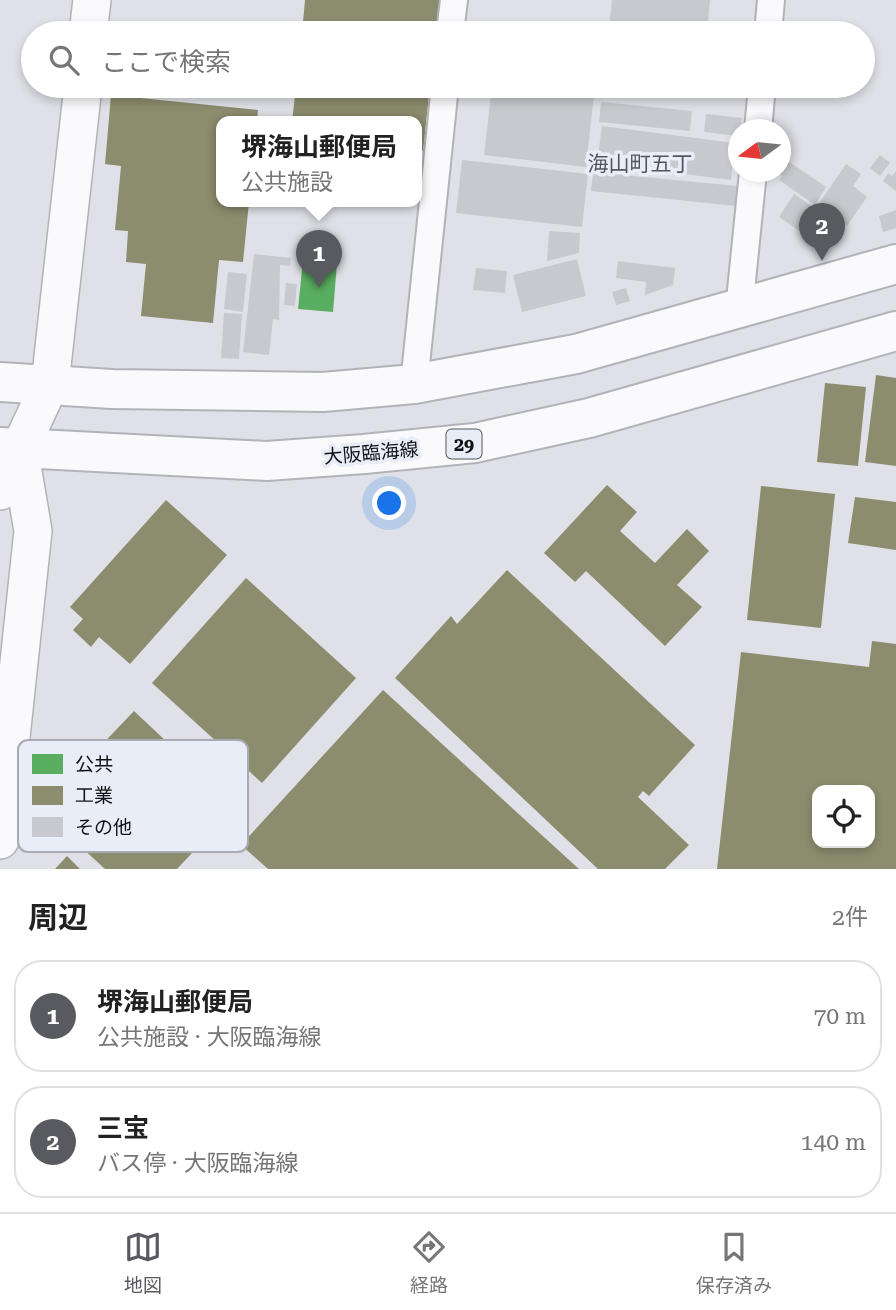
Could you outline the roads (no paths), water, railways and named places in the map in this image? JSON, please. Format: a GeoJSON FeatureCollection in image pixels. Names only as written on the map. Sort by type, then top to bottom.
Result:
{"type":"FeatureCollection","features":[{"type":"Feature","properties":{"kind":"main road"},"geometry":{"type":"LineString","coordinates":[[0,382],[112,389],[323,392],[414,384],[576,354],[896,264]]}},
{"type":"Feature","properties":{"kind":"main road","name":"大阪臨海線"},"geometry":{"type":"LineString","coordinates":[[10,448],[267,461],[475,443],[589,418],[896,331]]}},
{"type":"Feature","properties":{"kind":"street"},"geometry":{"type":"LineString","coordinates":[[89,21],[92,0]]}},
{"type":"Feature","properties":{"kind":"street"},"geometry":{"type":"LineString","coordinates":[[451,21],[454,0]]}},
{"type":"Feature","properties":{"kind":"street"},"geometry":{"type":"LineString","coordinates":[[769,21],[771,0]]}},
{"type":"Feature","properties":{"kind":"street"},"geometry":{"type":"LineString","coordinates":[[0,491],[10,448],[50,384],[82,98]]}},
{"type":"Feature","properties":{"kind":"street"},"geometry":{"type":"LineString","coordinates":[[414,384],[444,98]]}},
{"type":"Feature","properties":{"kind":"street"},"geometry":{"type":"LineString","coordinates":[[759,119],[761,98]]}},
{"type":"Feature","properties":{"kind":"street"},"geometry":{"type":"LineString","coordinates":[[738,310],[752,182]]}},
{"type":"Feature","properties":{"kind":"street"},"geometry":{"type":"LineString","coordinates":[[0,840],[33,531],[10,448]]}},
{"type":"Feature","properties":{"kind":"place","name":"三宝"},"geometry":{"type":"Point","coordinates":[822,261]}},
{"type":"Feature","properties":{"kind":"place","name":"堺海山郵便局"},"geometry":{"type":"Point","coordinates":[319,288]}},
{"type":"Feature","properties":{"kind":"district","name":"海山町五丁"},"geometry":{"type":"Point","coordinates":[640,164]}}]}
